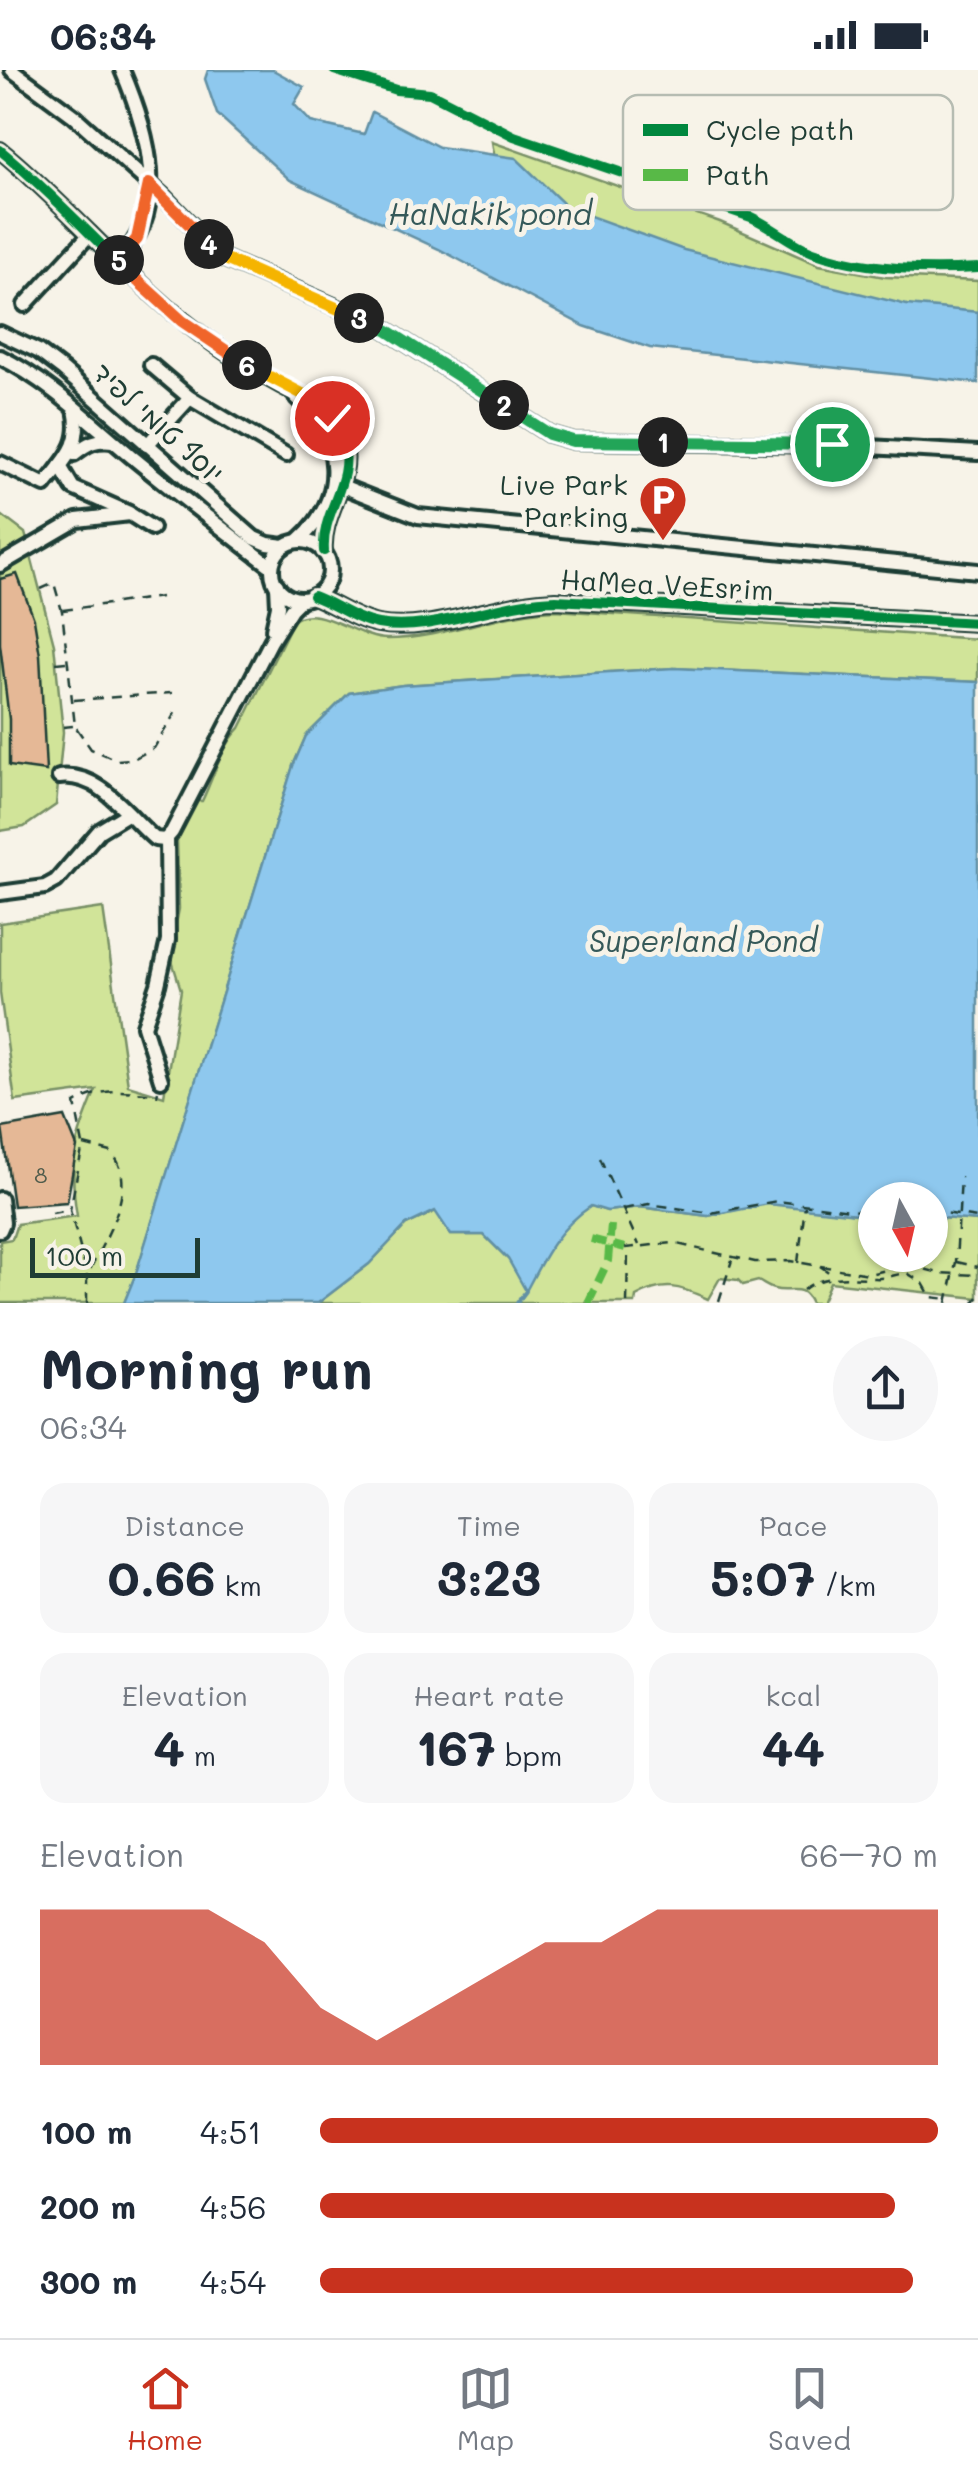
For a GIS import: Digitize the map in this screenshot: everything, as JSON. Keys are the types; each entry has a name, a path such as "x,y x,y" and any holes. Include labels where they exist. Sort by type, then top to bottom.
{"street":[{"path":"12,70 74,116 223,258 382,327 549,434 573,441 832,444 978,452"},
{"path":"117,262 137,239 152,162 142,121 122,70"},
{"path":"0,150 182,321 286,388 312,399 332,418 346,454 342,486 325,527 324,551 334,592 358,618"},
{"path":"25,304 90,234"},
{"name":"יוסף טומי לפיד","path":"0,333 38,350 254,538 268,544 291,543"},
{"name":"יוסף טומי לפיד","path":"0,357 24,368 183,499 272,566"},
{"path":"151,365 190,398 286,455"},
{"path":"270,641 278,606 272,566 276,555 320,515 334,471 324,427 286,388"},
{"path":"147,445 190,398"},
{"path":"0,463 45,485 79,432 75,409"},
{"path":"60,466 88,442 113,441"},
{"path":"60,466 73,488 152,528"},
{"path":"342,486 418,516 978,571"},
{"path":"0,565 77,520 130,514"},
{"path":"291,543 312,542 324,551"},
{"path":"161,1080 144,1026 168,940 168,838 270,641 290,609 329,578"},
{"path":"277,586 292,597 307,597"},
{"name":"HaMea VeEsrim","path":"307,597 385,626 414,624 511,603 556,600 978,623"},
{"path":"59,778 71,776 90,781 155,839 168,838"},
{"path":"0,893 45,887 56,881 99,832 127,814"},
{"path":"0,1199 0,1230"}],"path":[{"path":"41,590 54,583 62,611 75,726 91,750 116,760 133,760 154,748 175,713"},
{"path":"62,611 161,597"},
{"path":"56,663 68,662"},
{"path":"72,700 172,693"},
{"path":"63,726 75,726"},
{"path":"87,1303 88,1274 70,1210 83,1145 75,1103 93,1092 129,1090 157,1095 161,1080"},
{"path":"83,1145 111,1152 122,1168 120,1200 88,1274"},
{"path":"600,1158 640,1246"},
{"path":"803,1290 835,1277 880,1278 907,1273 924,1283 931,1297 947,1301 956,1262 962,1177"},
{"path":"623,1209 650,1204 704,1213 762,1201 858,1211"},
{"path":"798,1263 805,1205"},
{"path":"52,1213 70,1210"},
{"path":"948,1214 978,1218"},
{"path":"627,1303 627,1248 640,1246 673,1244 756,1262 817,1264 880,1278"},
{"path":"719,1301 732,1258"},
{"path":"956,1262 978,1267"},
{"path":"817,1264 835,1277"},
{"path":"869,1274 909,1265 978,1275"},
{"path":"974,1303 978,1297"}],"green space":[{"path":"492,142 623,188 623,210 686,210 819,265 885,277 978,281 978,323 749,279 499,182"},
{"path":"0,514 25,533 54,644 63,732 56,805 24,827 0,831"},
{"path":"556,610 978,639 978,682 674,668 403,685 349,693 306,736 293,766 124,1303 0,1303 0,1241 12,1239 17,1224 77,1216 75,1151 96,1090 15,1101 0,993 0,923 103,908 128,1085 164,1096 181,990 170,954 179,909 177,839 195,801 202,801 293,621 313,615 387,639 429,635 513,615"},
{"path":"768,1203 858,1214 858,1272 948,1272 948,1218 978,1221 978,1298 830,1282 821,1303 811,1303 800,1291 774,1289 758,1281 743,1285 738,1280 720,1278 708,1299 680,1288 663,1287 636,1297 635,1303 318,1303 369,1264 406,1225 436,1211 451,1235 484,1235 508,1259 551,1243 572,1219 591,1206 607,1211 639,1207 708,1216"}],"water":[{"name":"HaNakik pond","path":"208,70 273,70 304,87 294,104 311,122 364,134 372,112 439,147 516,158 568,208 684,250 907,305 978,312 978,383 650,348 584,326 439,249 290,180 217,114 205,79"},
{"name":"Superland Pond","path":"674,668 978,682 978,1221 948,1218 948,1182 858,1182 858,1214 768,1204 708,1216 640,1207 607,1211 591,1206 561,1234 526,1291 508,1259 484,1235 451,1235 435,1211 406,1225 369,1264 318,1303 124,1303 293,766 306,736 349,693 403,685"}],"building":[{"path":"17,574 34,619 40,655 46,771 9,766 9,719 0,644 0,579"},
{"path":"65,1117 77,1147 67,1202 13,1206 2,1128"}],"waterway":[{"path":"517,1303 526,1291"}],"marked path":[{"path":"588,1303 608,1261 611,1225"},
{"path":"591,1239 625,1248"}],"cycle path":[{"path":"334,70 396,90 430,93 514,136 623,173"},
{"path":"0,150 188,324 241,362 319,406 333,420 346,455 324,536 324,551"},
{"path":"731,210 751,217 805,249 853,263 895,268 978,268"},
{"path":"313,596 370,622 399,626 556,600 978,623"}],"place":[{"name":"Live Park Parking","path":"663,542"}],"route":[{"path":"332,418 312,399 256,371 182,321 117,262 137,239 149,184 223,258 382,327 549,434 573,441 832,444"}]}
